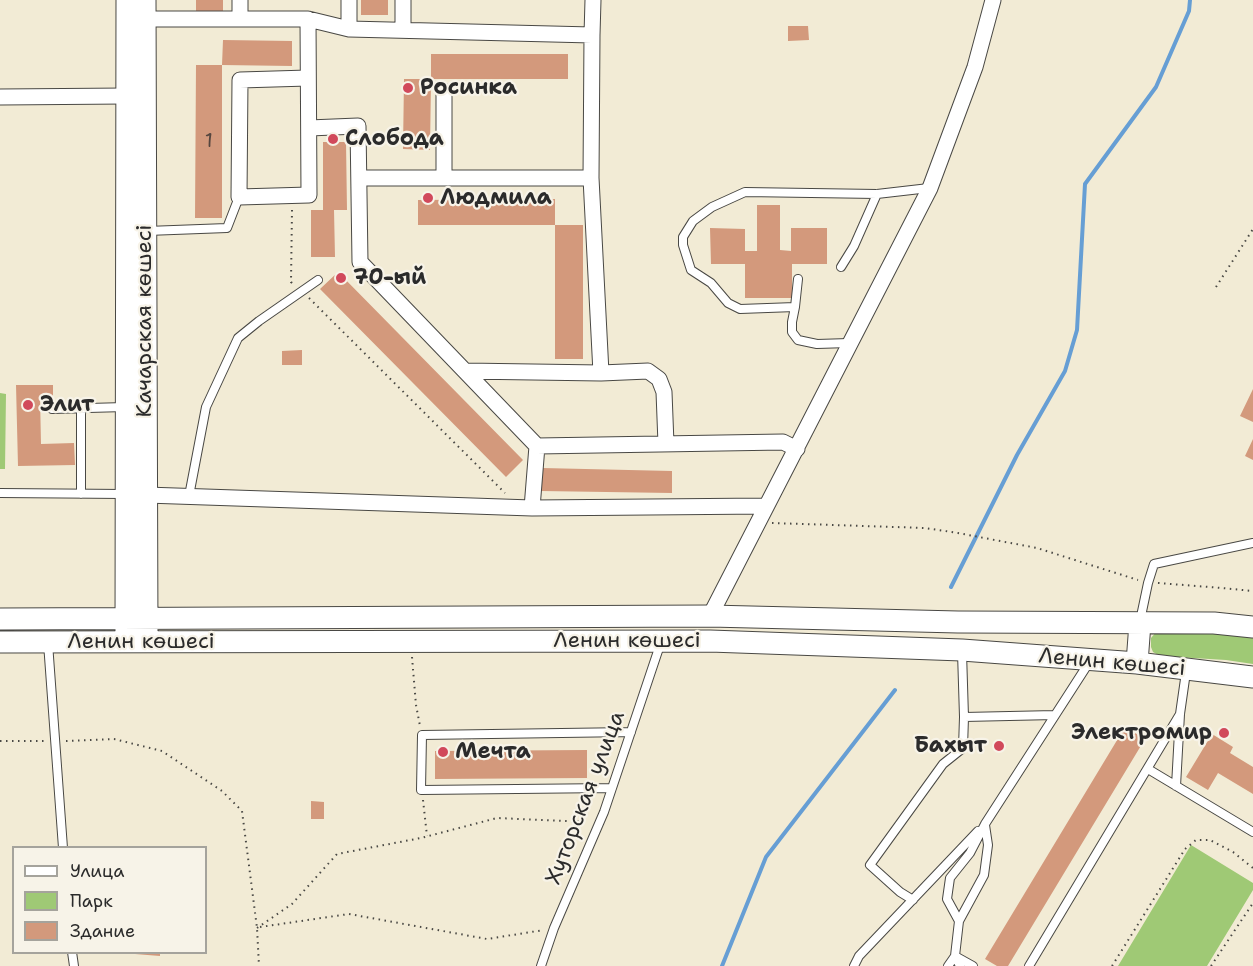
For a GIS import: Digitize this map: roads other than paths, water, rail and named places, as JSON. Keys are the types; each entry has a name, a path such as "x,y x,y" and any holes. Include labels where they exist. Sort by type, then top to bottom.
{"main road":[{"name":"Качарская көшесі","path":"127,0 126,407 136,494"},
{"name":"Качарская көшесі","path":"136,642 136,494 145,231 145,10"},
{"name":"Ленин көшесі","path":"0,619 710,616 958,622 1214,623 1253,627"},
{"path":"710,616 710,640"},
{"path":"1137,663 1140,622"},
{"name":"Ленин көшесі","path":"0,642 710,640 962,650 1137,663 1253,677"}],"street":[{"path":"240,0 240,19"},
{"path":"349,0 349,29"},
{"path":"403,0 403,30"},
{"path":"593,0 591,178 601,373"},
{"path":"710,616 930,188 975,67 993,0"},
{"path":"145,10 240,19 308,19 349,29 592,35"},
{"path":"308,19 309,195 239,197 240,80 308,78"},
{"path":"444,91 444,178"},
{"path":"0,97 126,96"},
{"path":"309,128 358,126 360,262 537,446 783,442 797,449"},
{"path":"359,178 591,178"},
{"path":"465,371 601,373 648,371 659,380 664,392 666,444"},
{"path":"526,508 537,446"},
{"path":"136,494 526,508 766,506"}],"lane":[{"path":"795,307 740,309 728,303 711,284 692,270 683,245 683,237 693,221 712,207 745,192 877,194 930,188"},
{"path":"841,267 854,246 877,194"},
{"path":"145,231 194,233 227,228 239,197"},
{"path":"798,279 792,332 798,340 817,344 849,343"},
{"path":"189,496 206,407 238,338 318,280"},
{"path":"52,409 126,407"},
{"path":"81,408 81,494"},
{"path":"0,493 136,494"},
{"path":"1140,622 1154,564 1253,543"},
{"name":"Хуторская улица","path":"541,966 554,928 599,823 662,641"},
{"path":"48,642 63,846"},
{"path":"912,900 870,865 943,764 963,748 962,650"},
{"path":"959,921 947,899 950,878 970,853 985,824 1091,660"},
{"path":"1176,786 1180,714 1186,670"},
{"path":"1029,966 1180,714"},
{"path":"964,717 1055,715"},
{"path":"612,788 422,790 422,735 631,732"},
{"path":"1148,769 1253,832"},
{"path":"854,966 859,956 985,824"},
{"path":"960,966 956,956 959,921 984,875 988,845 985,824"},
{"path":"948,966 956,956"},
{"path":"956,956 973,966"}],"waterway":[{"path":"951,587 1017,455 1065,371 1077,330 1085,184 1156,87 1189,11 1190,0"},
{"path":"722,966 766,857 895,690"}],"place":[{"name":"Росинка","path":"408,88"},
{"name":"Слобода","path":"333,139"},
{"name":"Людмила","path":"428,198"},
{"name":"70-ый","path":"341,278"},
{"name":"Элит","path":"28,405"},
{"name":"Электромир","path":"1224,733"},
{"name":"Бахыт","path":"999,746"},
{"name":"Мечта","path":"443,752"}]}
